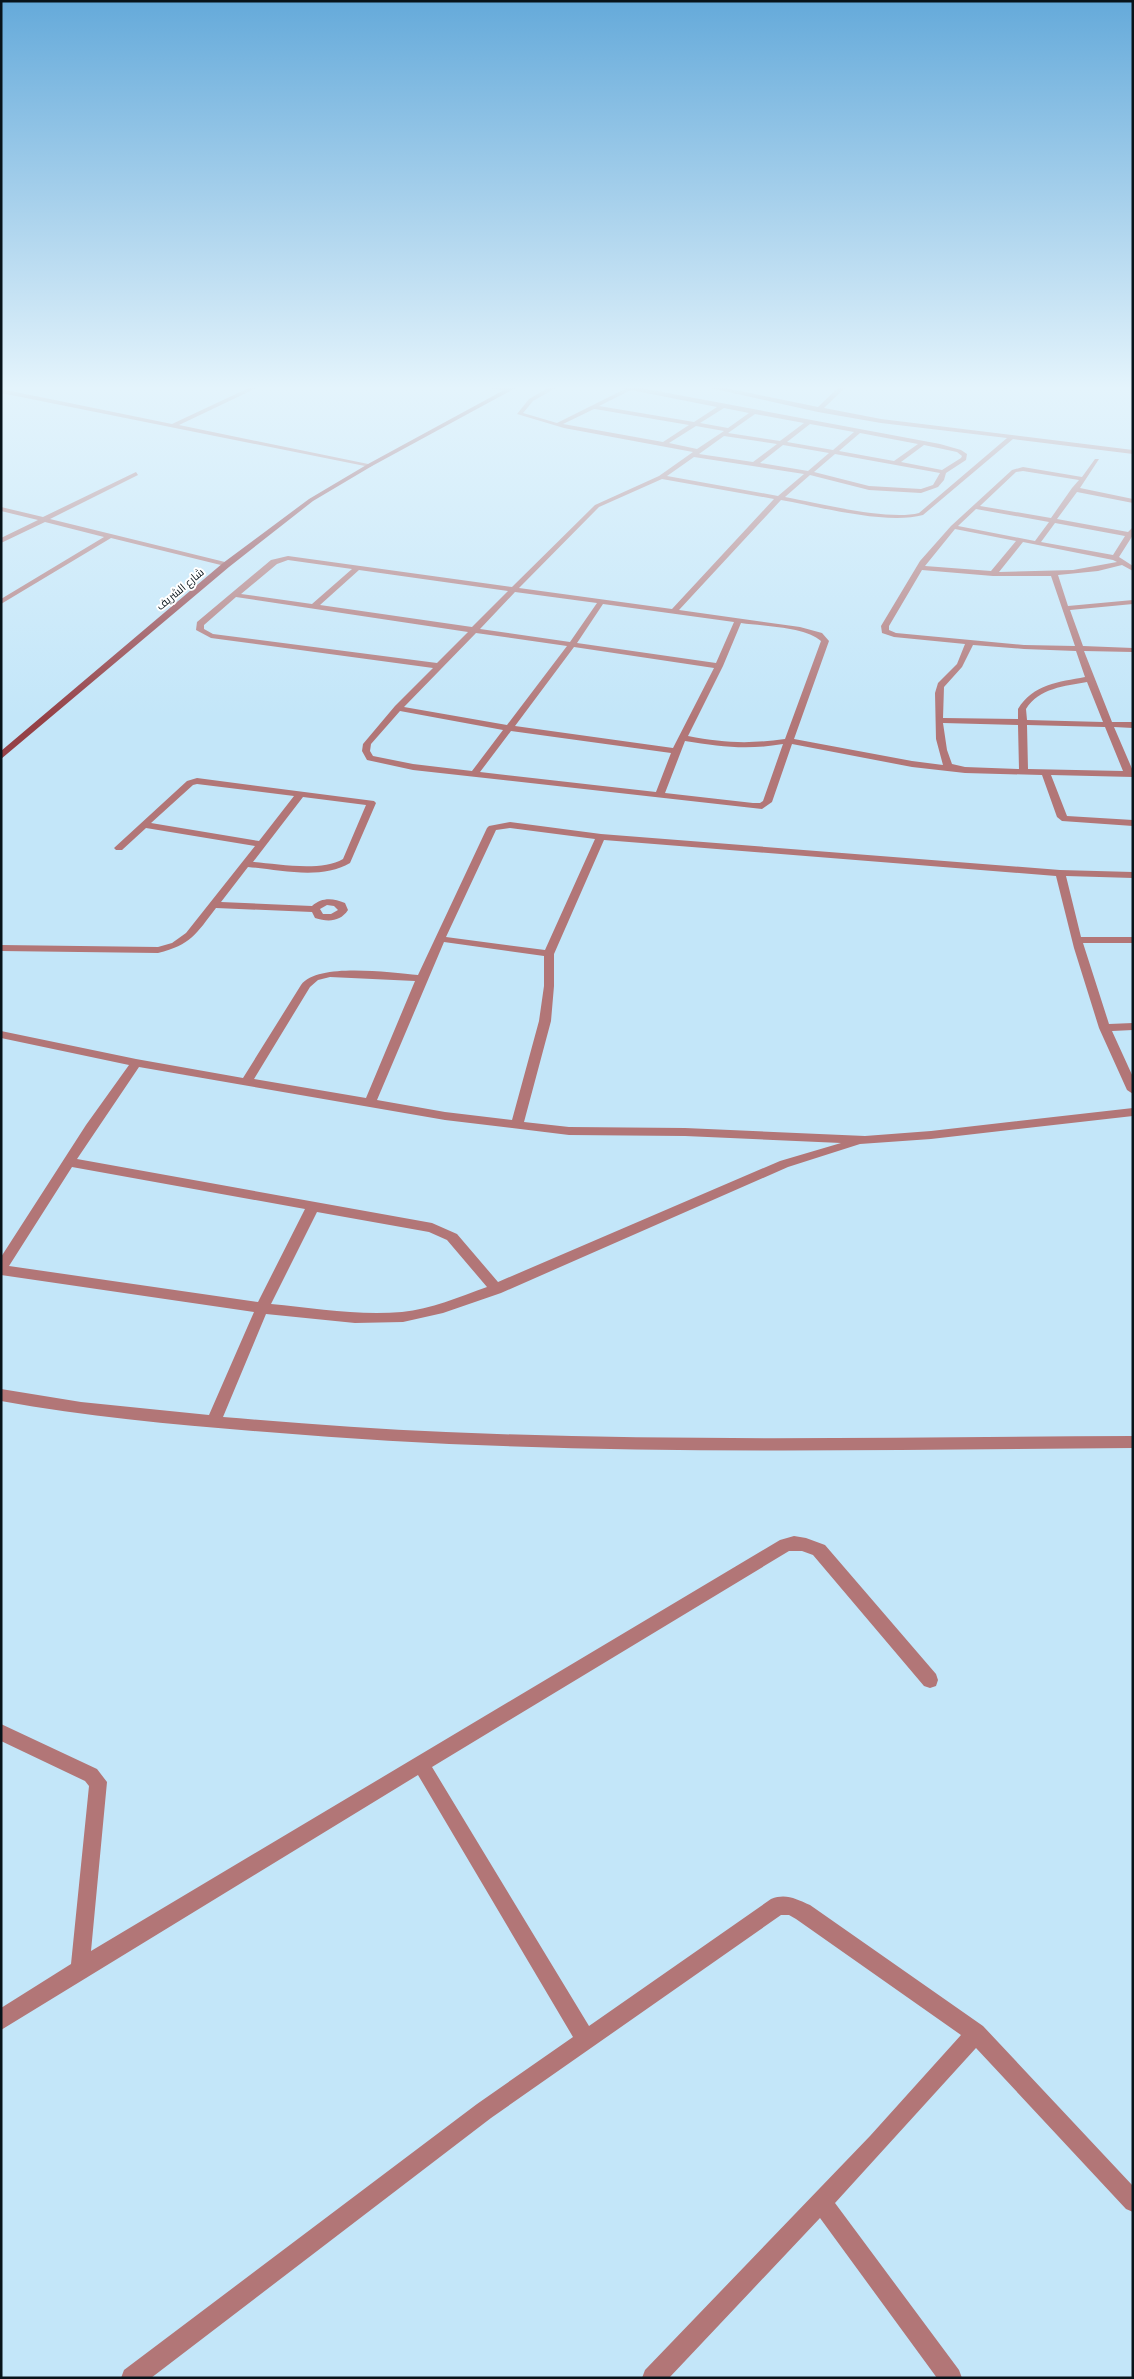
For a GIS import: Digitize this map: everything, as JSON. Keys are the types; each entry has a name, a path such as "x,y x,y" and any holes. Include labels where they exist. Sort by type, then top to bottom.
{"main road":[{"name":"شارع الشريف","path":"1,756 226,565 318,496"}],"street":[{"path":"1,541 91,496"},
{"path":"438,666 212,636 200,630 200,624 274,562 282,559 299,559 513,589 738,622 800,629 819,635 825,641 767,802 762,806 405,766 370,758 366,751 367,744 398,708 438,666 473,629 513,589 582,519 598,506 620,496"},
{"path":"767,496 883,516 910,517 921,514 942,496"},
{"path":"673,612 781,496"},
{"path":"988,496 953,527 920,568 885,626 885,631 894,634 970,642 1081,649 1133,650"},
{"path":"1036,544 1070,496"},
{"path":"1112,496 1133,500"},
{"path":"976,507 1053,522 1131,532 1114,558"},
{"path":"1,509 226,565"},
{"path":"953,527 1114,558 1133,569"},
{"path":"1,602 110,536"},
{"path":"993,574 1020,541"},
{"path":"920,568 993,574 1054,575 1092,570 1123,563"},
{"path":"313,606 358,567"},
{"path":"682,738 723,745 754,746 788,740 912,764 956,769 1131,774 1108,725 1090,679 1054,575"},
{"path":"235,595 719,666"},
{"path":"474,774 572,645 601,602"},
{"path":"1066,608 1133,602"},
{"path":"660,795 676,751 719,666 738,622"},
{"path":"956,769 947,764 943,754 939,720 941,685 958,669 970,642"},
{"path":"1024,772 1022,710 1025,702 1037,692 1090,679"},
{"path":"398,708 508,728 676,751"},
{"path":"939,720 1133,725"},
{"path":"1046,772 1062,817 1065,819 1133,823"},
{"path":"119,848 190,783 197,781 371,803 347,862 343,866 336,868 246,864"},
{"path":"1,948 158,950 176,945 190,936 300,795"},
{"path":"144,825 260,844"},
{"path":"370,1103 422,978 442,939 492,828 510,825 602,837 1060,873 1133,875"},
{"path":"517,1125 545,1021 549,986 549,954 602,837"},
{"path":"1060,873 1077,940 1105,1028 1133,1090"},
{"path":"214,906 315,909"},
{"path":"442,939 549,954"},
{"path":"1077,940 1133,940"},
{"path":"247,1081 306,986 314,978 330,974 422,978"},
{"path":"1105,1028 1133,1026"},
{"path":"1,1034 136,1063 370,1103 569,1131 685,1132 865,1140 931,1135 1133,1112"},
{"path":"136,1063 90,1128 1,1269 262,1308 355,1318 403,1317 443,1308 496,1289 784,1164 865,1140"},
{"path":"70,1162 432,1228 452,1237 496,1289"},
{"path":"213,1422 262,1308 314,1205"},
{"path":"1,1396 54,1405 320,1433 482,1441 764,1444 1133,1442"},
{"path":"1,2020 80,1969 784,1544 793,1542 806,1544 818,1550 930,1680"},
{"path":"1,1732 91,1775 98,1782 80,1969"},
{"path":"421,1764 586,2041"},
{"path":"132,2378 484,2111 778,1906 790,1906 803,1912 976,2033 1133,2202"},
{"path":"653,2378 821,2202 961,2052 976,2033"},
{"path":"821,2202 951,2378"}]}
